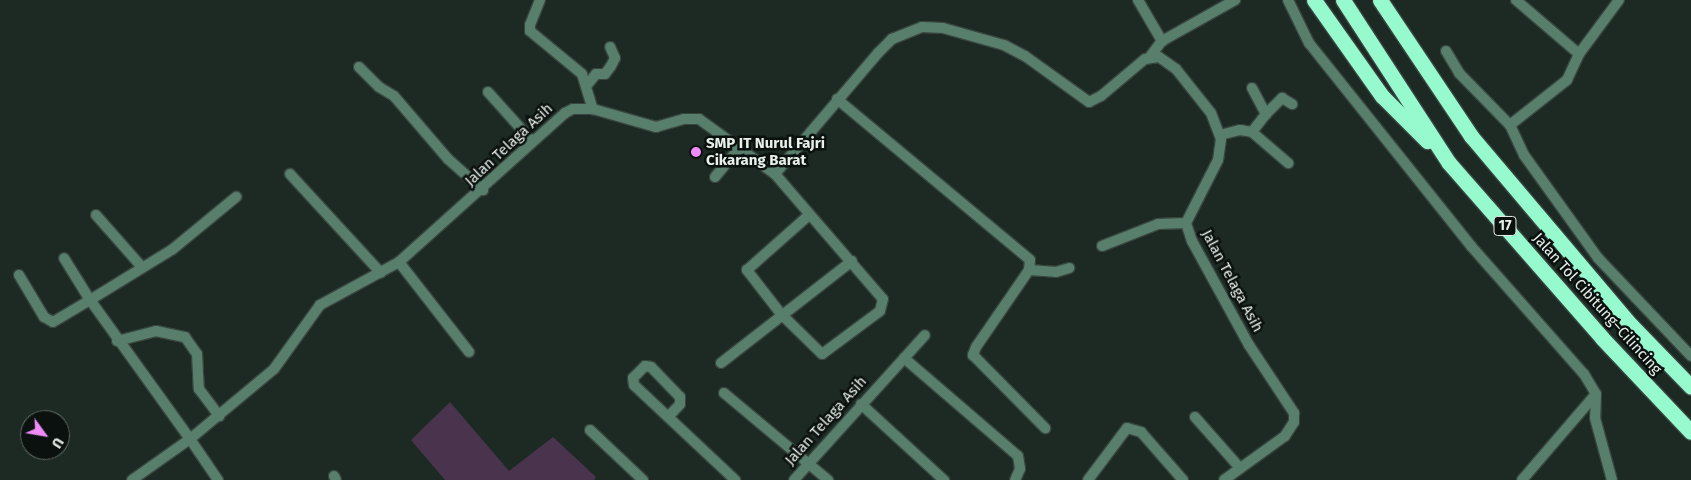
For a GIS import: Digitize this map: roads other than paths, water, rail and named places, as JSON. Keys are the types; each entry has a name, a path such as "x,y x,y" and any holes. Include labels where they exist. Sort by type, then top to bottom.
{"highway":[{"path":"1314,0 1382,96 1449,163"},
{"name":"Jalan Tol Cibitung–Cilincing","path":"1343,0 1449,163 1602,338 1691,432"},
{"name":"Jalan Tol Cibitung–Cilincing","path":"1380,0 1470,136 1631,325 1691,387"}],"street":[{"path":"540,0 530,24 530,32 574,66 588,85 593,109"},
{"path":"1138,0 1162,41"},
{"path":"775,174 837,99 892,39 922,27 943,28 1004,45 1025,56 1089,102 1101,96 1149,58 1162,41 1235,0"},
{"path":"1288,0 1310,43 1477,253 1584,374 1596,394 1595,418 1612,480"},
{"path":"1516,0 1578,54"},
{"path":"1510,125 1567,80 1578,54 1619,0"},
{"path":"588,85 596,74 604,74 611,66 615,58 610,47"},
{"path":"1446,51 1459,73 1510,125 1524,155 1598,258 1691,356"},
{"name":"Jalan Telaga Asih","path":"1149,58 1159,58 1176,69 1211,113 1220,135 1218,160 1186,223 1192,241 1249,345 1294,413 1294,422 1285,436 1224,480"},
{"path":"360,67 380,87 394,96 448,158 483,190"},
{"path":"1252,88 1266,114"},
{"path":"488,92 532,141"},
{"path":"1252,132 1282,98 1292,104"},
{"path":"837,99 1030,260 1029,270 976,347 973,355 1045,428"},
{"name":"Jalan Telaga Asih","path":"132,480 190,439 274,368 320,305 400,262 483,190 532,141 573,109 593,109 656,127 684,119 699,119 775,174 882,297 883,304 880,311 826,353 816,352 781,314"},
{"path":"1220,135 1240,130 1252,132 1288,163"},
{"path":"715,176 739,148"},
{"path":"290,174 381,273"},
{"path":"19,275 48,322 59,319 140,266 173,249 236,197"},
{"path":"781,314 748,273 748,268 810,215"},
{"path":"96,216 140,266"},
{"path":"1102,246 1158,224 1186,223"},
{"path":"64,258 117,341 218,480"},
{"path":"721,363 781,314 852,261"},
{"path":"400,262 469,352"},
{"path":"1029,270 1056,272 1069,268"},
{"path":"117,341 156,331 185,337 196,354 199,389 218,416"},
{"name":"Jalan Telaga Asih","path":"794,480 925,334"},
{"path":"904,358 1018,456 1020,469 1015,480"},
{"path":"669,416 680,404 680,396 651,367 645,366 632,381 735,480"},
{"path":"724,393 828,480"},
{"path":"1522,480 1596,394"},
{"path":"861,404 944,480"},
{"path":"1195,418 1240,468"},
{"path":"1088,480 1127,428 1141,432 1183,480"},
{"path":"590,430 643,480"}],"place":[{"name":"SMP IT Nurul Fajri Cikarang Barat","path":"696,152"}]}
